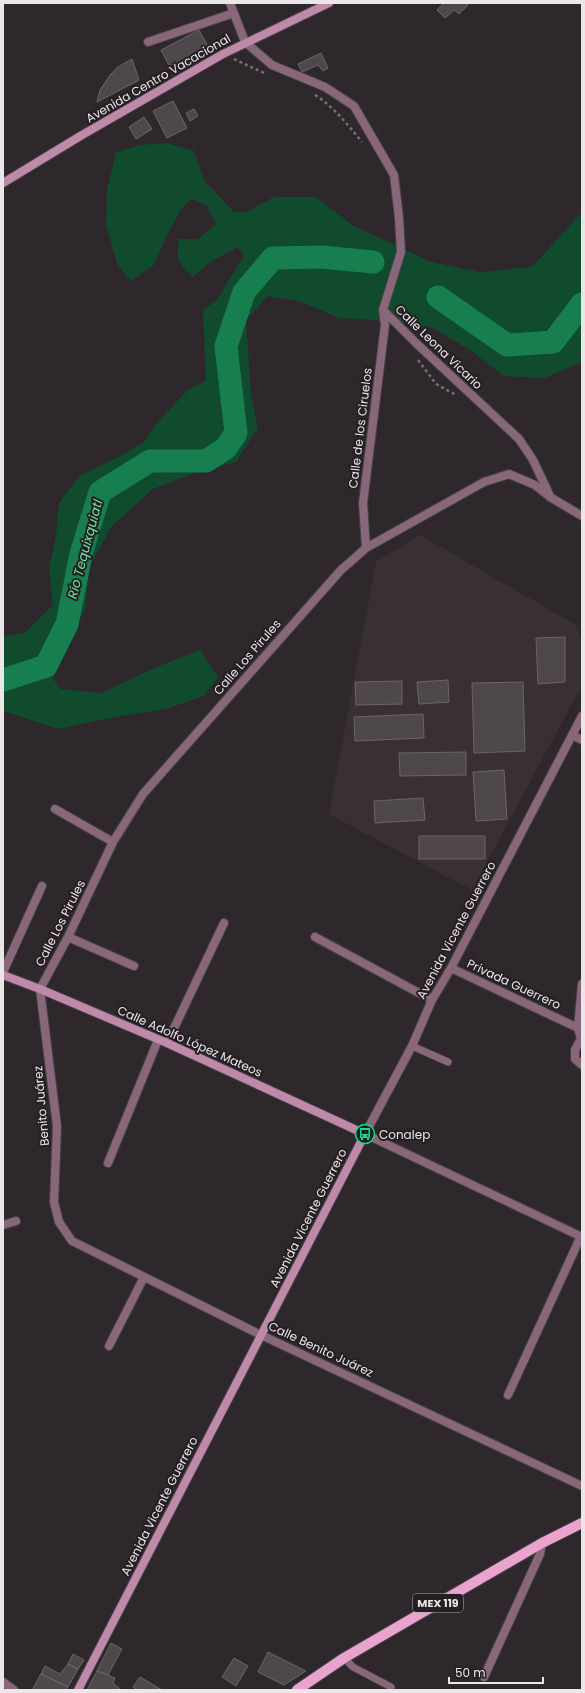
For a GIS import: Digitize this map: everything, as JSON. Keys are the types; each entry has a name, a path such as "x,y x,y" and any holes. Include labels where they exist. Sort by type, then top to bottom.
{"main road":[{"name":"Avenida Centro Vacacional","path":"3,183 82,135 246,42 329,3"},
{"name":"Calle Adolfo López Mateos","path":"3,974 40,988 163,1042 365,1134"},
{"name":"Avenida Vicente Guerrero","path":"78,1690 365,1134"},
{"name":"MEX 119","path":"297,1690 344,1658 542,1543 582,1523"}],"street":[{"name":"Calle Leona Vicario","path":"230,3 246,42 272,64 325,87 354,106 394,175 401,252 383,310 417,344 519,439 533,460 550,497"},
{"path":"148,42 234,13"},
{"name":"Calle de los Ciruelos","path":"366,548 363,503 385,325 383,310"},
{"name":"Calle Los Pirules","path":"40,988 68,937 113,842 143,794 340,570 366,548 484,482 509,474 535,485 550,497 582,516"},
{"name":"Avenida Vicente Guerrero","path":"365,1134 412,1046 432,1000 451,968 582,716"},
{"path":"572,735 582,740"},
{"path":"55,809 113,842"},
{"path":"3,974 42,886"},
{"path":"108,1163 163,1042 224,923"},
{"path":"68,937 134,966"},
{"path":"315,937 432,1000"},
{"name":"Privada Guerrero","path":"451,968 578,1028"},
{"path":"582,984 578,1028 581,1038 575,1050 575,1059 582,1065"},
{"name":"Benito Juárez","path":"40,988 57,1126 54,1202 59,1222"},
{"path":"365,1134 582,1237 508,1395"},
{"path":"3,1225 16,1221"},
{"name":"Calle Benito Juárez","path":"59,1222 72,1241 261,1335 582,1486"},
{"path":"109,1346 144,1276"},
{"path":"484,1677 540,1554 542,1543"},
{"path":"3,1682 14,1690"}],"lane":[{"path":"412,1046 448,1062"},
{"path":"344,1658 353,1667 391,1687"}],"shaded area":[{"path":"420,535 576,625 582,643 582,685 472,890 329,814 376,562"}],"green space":[{"path":"167,143 194,151 204,180 234,212 247,212 274,197 316,197 352,225 431,262 480,272 532,267 582,212 582,359 581,362 544,378 504,376 470,350 433,328 394,321 339,318 302,302 268,296 246,320 251,396 258,428 236,462 191,474 153,489 111,527 90,566 85,608 53,679 61,689 102,693 154,668 200,650 218,677 204,696 166,709 115,717 58,729 3,711 3,636 25,633 53,605 49,568 56,536 59,503 79,476 115,459 143,443 155,425 187,391 206,380 203,311 218,298 244,256 238,247 210,262 193,277 184,268 178,257 179,239 198,239 216,224 206,205 191,199 181,209 168,233 154,265 131,281 118,266 106,225 107,190 116,152 140,145"}],"building":[{"path":"444,3 466,3 468,5 459,14 454,10 445,18 437,10"},
{"path":"199,30 211,52 173,73 161,50"},
{"path":"321,53 328,68 323,71 318,65 302,72 298,64"},
{"path":"132,59 139,80 97,102 100,90 110,75 118,67"},
{"path":"173,101 187,128 167,138 153,111"},
{"path":"194,109 198,116 190,121 186,113"},
{"path":"144,117 152,129 136,139 129,127"},
{"path":"565,637 565,682 538,684 536,638"},
{"path":"448,680 449,702 419,704 417,682"},
{"path":"402,681 402,704 356,705 355,682"},
{"path":"523,682 525,751 474,753 472,683"},
{"path":"423,714 424,738 355,741 354,717"},
{"path":"466,752 466,775 400,776 399,753"},
{"path":"504,770 507,819 476,821 473,772"},
{"path":"423,798 425,820 375,823 374,801"},
{"path":"419,836 485,836 485,859 419,859"},
{"path":"111,1643 122,1649 108,1675 97,1671"},
{"path":"268,1652 306,1671 284,1685 258,1672"},
{"path":"73,1654 84,1660 78,1669 68,1664"},
{"path":"234,1658 248,1666 236,1686 222,1677"},
{"path":"68,1664 78,1669 68,1687 41,1674 45,1666 60,1674"},
{"path":"97,1671 115,1678 113,1683 121,1690 87,1690"},
{"path":"41,1674 68,1687 66,1690 32,1690"},
{"path":"140,1677 162,1690 138,1690 133,1687"}],"waterway":[{"name":"Río Tequixquiatl","path":"3,680 46,666 67,624 81,554 100,492 150,461 206,461 226,448 236,433 226,346 244,292 273,258 322,257 373,262"},
{"name":"Río Tequixquiatl","path":"438,297 507,345 553,342 582,304"}],"place":[{"name":"Conalep","path":"365,1134"}]}
